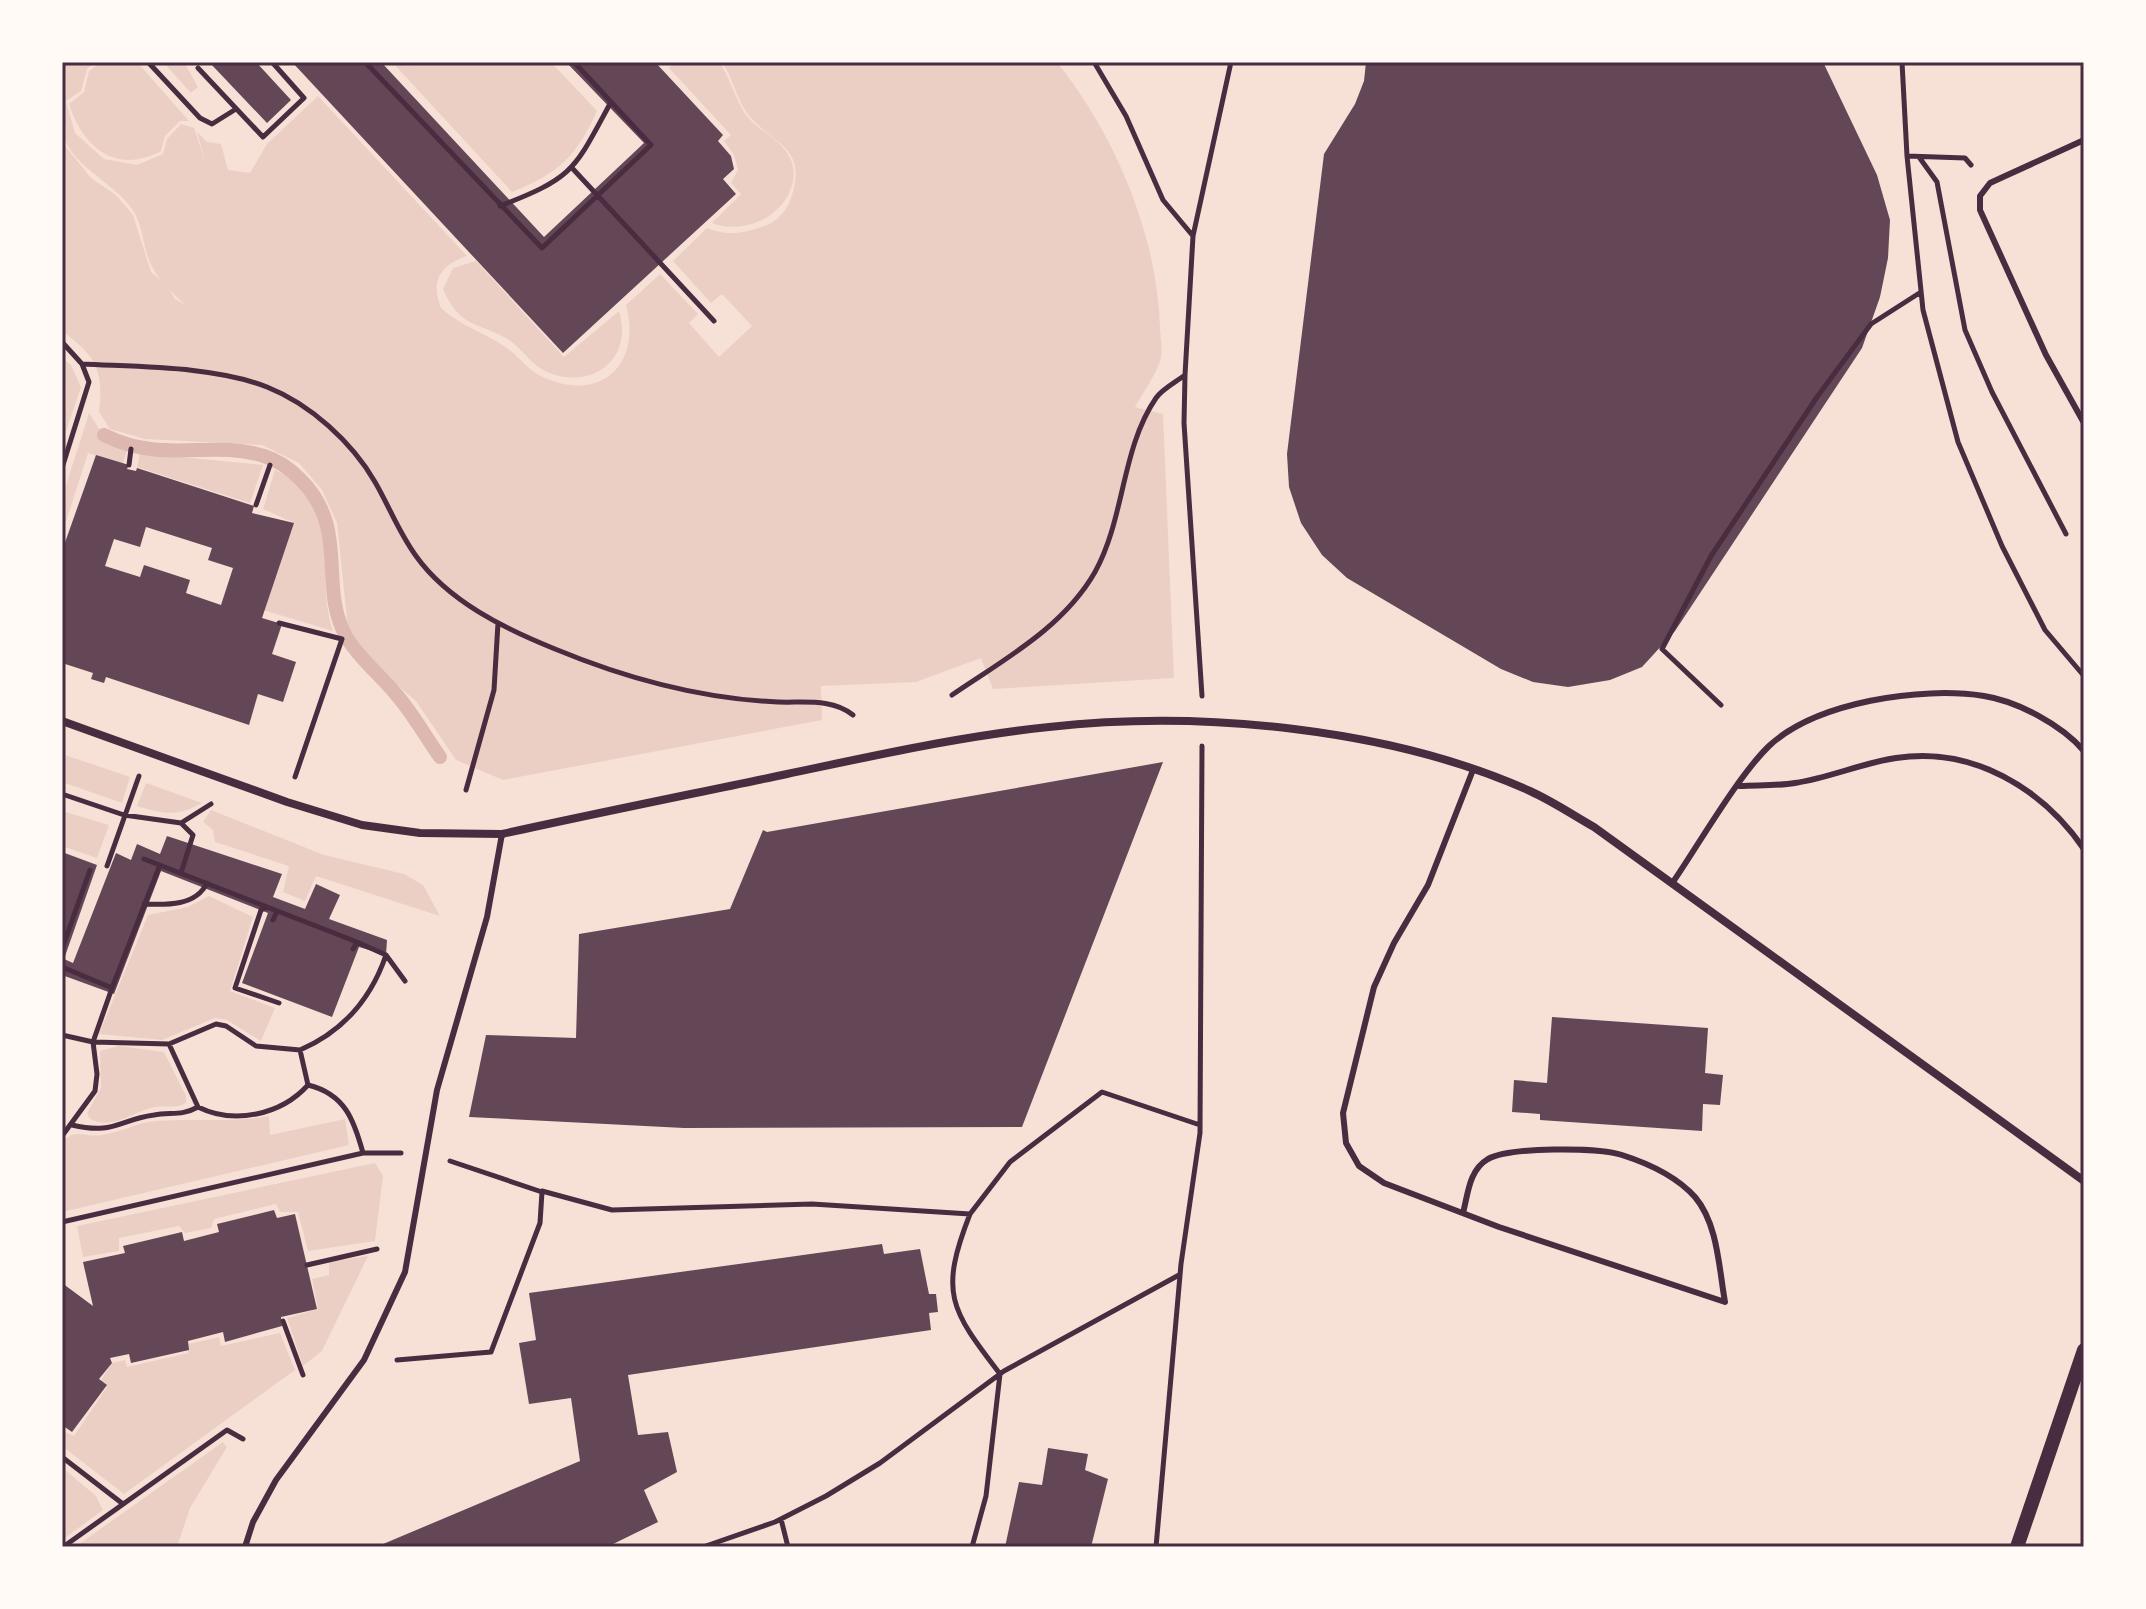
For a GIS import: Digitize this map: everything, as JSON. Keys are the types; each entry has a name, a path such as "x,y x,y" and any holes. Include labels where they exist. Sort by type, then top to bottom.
{"street":[{"path":"62,721 287,802 362,825 420,833 502,834 889,753 1046,727 1117,721 1202,721 1290,729 1384,746 1473,770 1531,792 1594,827 2084,1181"},
{"path":"2017,1547 2084,1350"}],"lane":[{"path":"2084,140 1990,183 1980,196 1980,210 2046,355 2084,423"},
{"path":"1673,882 1768,747 1803,721 1849,705 1911,695 1984,696 2027,710 2084,751"},
{"path":"1739,786 1795,783 1898,757 1940,756 1988,768 2012,781 2047,806 2084,849"},
{"path":"1463,1213 1472,1175 1487,1160 1520,1149 1619,1153 1678,1180 1697,1199 1710,1221 1725,1302 1499,1227 1384,1183 1359,1166 1346,1143 1343,1113 1374,987 1394,943 1428,885 1473,770"},
{"path":"245,1547 253,1522 276,1480 364,1360 405,1272 437,1090 487,917 502,834"}],"path":[{"path":"148,62 200,118 212,124 236,109"},
{"path":"198,68 263,137 304,98 272,62"},
{"path":"365,62 542,248 651,145 574,62"},
{"path":"1094,62 1126,116 1163,200 1193,236"},
{"path":"1156,1547 1180,1274 1200,1125 1202,721 1184,423 1185,375 1193,236 1231,62"},
{"path":"1902,62 1907,156 1921,292 1958,442 2002,546 2045,630 2084,676"},
{"path":"500,206 546,188 573,169 593,140 611,102"},
{"path":"1907,156 1965,158 1990,183"},
{"path":"1919,157 1937,182 1965,330 1992,392 2066,534"},
{"path":"573,169 714,321"},
{"path":"1721,705 1662,649 1711,556 1817,397 1871,324 1921,292"},
{"path":"62,342 82,364 89,382 62,468"},
{"path":"82,364 228,377 267,387 306,407 351,449 375,481 417,558 444,584 498,623 556,650 636,678 740,700 840,704 853,715"},
{"path":"952,695 1027,646 1063,612 1095,572 1117,518 1143,422 1158,395 1185,375"},
{"path":"129,465 131,449"},
{"path":"256,505 270,465"},
{"path":"279,623 342,639 287,802"},
{"path":"466,790 494,690 498,623"},
{"path":"107,866 139,775"},
{"path":"62,794 124,815 181,823 193,835 181,873"},
{"path":"181,823 215,801"},
{"path":"144,859 386,955 405,981"},
{"path":"62,1136 95,1091 97,1074 93,1042 160,865"},
{"path":"62,949 90,870"},
{"path":"144,904 167,905 195,898 207,883"},
{"path":"267,906 261,910 235,988 279,1003"},
{"path":"273,920 277,911"},
{"path":"312,933 315,926"},
{"path":"353,949 357,942"},
{"path":"62,1035 93,1042 169,1044 216,1024 226,1026 256,1046 300,1050 361,1006 372,992 386,955"},
{"path":"62,967 112,988"},
{"path":"169,1044 198,1107"},
{"path":"300,1050 308,1085"},
{"path":"308,1085 338,1099 353,1116 363,1153"},
{"path":"72,1125 95,1131 115,1128 153,1115 184,1115 198,1107 228,1116 268,1112 297,1098 308,1085"},
{"path":"972,1547 986,1496 1000,1374 967,1331 954,1301 953,1259 970,1214 1010,1162 1102,1092 1200,1125"},
{"path":"62,1222 363,1153 394,1151 460,1163 541,1191 612,1210 812,1204 970,1214"},
{"path":"397,1360 491,1352 540,1223 541,1191"},
{"path":"307,1265 377,1249"},
{"path":"703,1547 781,1519 880,1463 1000,1374 1180,1274"},
{"path":"283,1321 303,1375"},
{"path":"63,1547 227,1430 243,1439"},
{"path":"62,1457 123,1504"},
{"path":"781,1519 788,1547"}],"shaded area":[{"path":"62,62 96,62 87,69 81,91 66,101 75,133 104,159 137,165 163,154 167,139 181,124 194,128 205,161 197,132 207,142 221,144 228,170 250,173 267,144 318,96 467,256 450,264 440,275 437,289 441,308 456,320 504,346 537,374 564,384 583,385 599,382 622,361 628,345 626,305 660,274 698,314 689,323 719,357 752,326 722,294 711,303 673,261 707,228 737,233 767,225 782,214 791,198 795,167 791,156 747,113 722,62 1057,62 1097,121 1114,153 1129,187 1151,257 1162,354 1135,407 1163,414 1174,678 993,689 981,658 916,682 821,686 822,720 503,780 456,760 416,701 379,670 348,628 337,523 322,490 299,463 262,445 145,439 110,429 99,412 100,385 95,365 83,348 62,331 62,142 91,178 116,195 133,215 151,272 161,280 150,263 134,212 77,158 63,136 60,110"},
{"path":"101,62 137,62 189,121 180,121 165,136 161,151 145,158 116,158 92,145 83,133 69,104 84,92 89,71"},
{"path":"163,62 184,62 198,87 191,93"},
{"path":"392,62 411,62 415,66 420,62 551,62 597,111 564,162 542,178 512,192"},
{"path":"675,62 719,62 744,112 791,159 791,188 781,205 766,218 739,226 712,223 741,194 731,183 738,170 734,155 724,141 731,135 669,68"},
{"path":"476,261 564,357 619,311 622,328 615,356 606,367 594,374 564,377 541,369 510,341 468,321 455,310 443,289 453,268"},
{"path":"62,358 71,365 81,387 62,443"},
{"path":"89,413 101,432 100,437 127,450 123,464 88,453 62,534 62,498"},
{"path":"140,453 263,465 250,503 137,467"},
{"path":"275,470 298,484 312,501 320,520 328,609 333,631 263,610 292,522 263,509"},
{"path":"62,754 130,777 122,803 62,782"},
{"path":"146,783 202,803 170,813 137,806"},
{"path":"211,810 324,855 404,874 423,885 440,916 316,876 305,901 283,892 289,866 215,842 213,830 203,822"},
{"path":"62,811 109,825 97,858 62,846"},
{"path":"209,896 253,917 230,991 275,1008 261,1041 227,1020 215,1018 162,1040 99,1034 148,915 188,907"},
{"path":"119,1046 164,1052 186,1096 186,1103 147,1109 114,1122 97,1122 89,1118 87,1113 101,1088 100,1051"},
{"path":"269,1116 270,1135 345,1119 349,1145 62,1212 62,1142 72,1135 108,1134 156,1121"},
{"path":"375,1163 383,1176 375,1241 308,1251 298,1212 280,1212 276,1204 214,1219 211,1228 185,1233 179,1226 119,1238 119,1251 83,1257 77,1226"},
{"path":"368,1256 322,1351 303,1366 287,1318 318,1309 312,1279 329,1275 329,1262"},
{"path":"280,1333 295,1370 124,1494 62,1446 65,1432 74,1436 107,1387 100,1382 112,1363 125,1360 127,1367 188,1353 188,1344 219,1337 221,1346"},
{"path":"223,1442 227,1447 190,1508 177,1547 75,1547"},
{"path":"64,1469 96,1496 103,1510 62,1540"}],"building":[{"path":"209,62 256,62 291,100 267,123"},
{"path":"292,62 381,62 544,237 644,143 566,62 655,62 723,135 718,141 731,156 734,169 723,179 736,194 563,353"},
{"path":"1366,62 1823,62 1877,175 1890,220 1888,258 1880,297 1862,348 1675,631 1642,667 1610,680 1568,687 1533,682 1501,669 1347,578 1322,555 1301,523 1289,487 1287,454 1324,154 1355,104 1364,81"},
{"path":"96,455 129,465 127,469 136,471 137,468 254,506 252,513 294,523 262,618 282,624 272,654 296,662 283,702 258,694 249,725 106,677 104,683 91,679 93,673 62,663 62,551","holes":["146,527 212,548 208,560 233,568 221,605 186,593 190,580 144,565 140,577 105,566 114,539 140,547"]},
{"path":"1163,762 1022,1127 684,1128 469,1117 486,1035 576,1038 579,934 730,909 763,830 767,832"},
{"path":"167,836 282,874 273,897 305,909 316,884 340,895 329,919 387,940 386,955 359,947 332,1017 242,983 268,913 161,871 114,994 62,975 62,852 97,865 64,959 73,963 116,853 131,860 137,844 160,854"},
{"path":"1552,1017 1708,1028 1705,1073 1723,1075 1720,1105 1703,1104 1702,1131 1540,1120 1540,1114 1512,1112 1514,1080 1547,1083"},
{"path":"274,1210 277,1218 295,1214 317,1309 281,1317 282,1326 225,1342 223,1332 188,1341 189,1350 131,1363 129,1354 110,1358 112,1363 99,1379 107,1385 72,1432 62,1425 62,1283 93,1306 83,1262 125,1253 123,1246 182,1232 184,1241 219,1232 217,1224"},
{"path":"882,1244 884,1254 920,1249 929,1294 936,1294 938,1312 929,1313 931,1330 628,1375 638,1435 668,1432 677,1472 644,1490 658,1522 607,1547 376,1547 580,1461 571,1398 529,1404 519,1343 536,1340 529,1293"},
{"path":"1048,1448 1088,1454 1085,1470 1108,1479 1091,1547 1005,1547 1019,1482 1042,1485"}],"waterway":[{"path":"104,435 147,449 244,451 274,460 300,479 325,518 334,599 338,619 347,638 401,700 440,757"}]}
